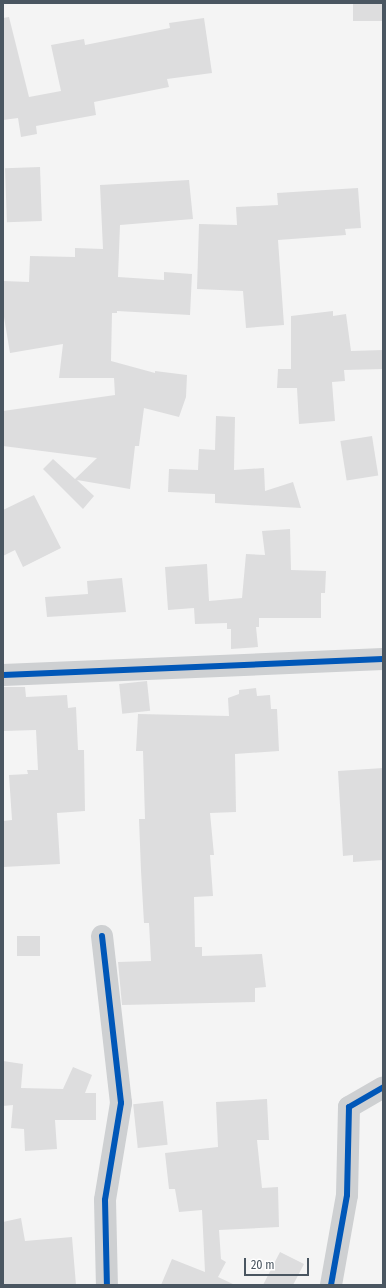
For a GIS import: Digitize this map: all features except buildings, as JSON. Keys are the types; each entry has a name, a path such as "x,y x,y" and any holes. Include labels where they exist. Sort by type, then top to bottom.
{"street":[{"path":"3,676 383,659"},
{"path":"102,936 121,1103 105,1200 107,1285"},
{"path":"331,1285 347,1195 349,1107 383,1088"}],"cycle path":[{"path":"3,675 383,659"},
{"path":"102,936 121,1103 105,1200 107,1285"},
{"path":"331,1285 347,1195 349,1107 383,1087"}]}
